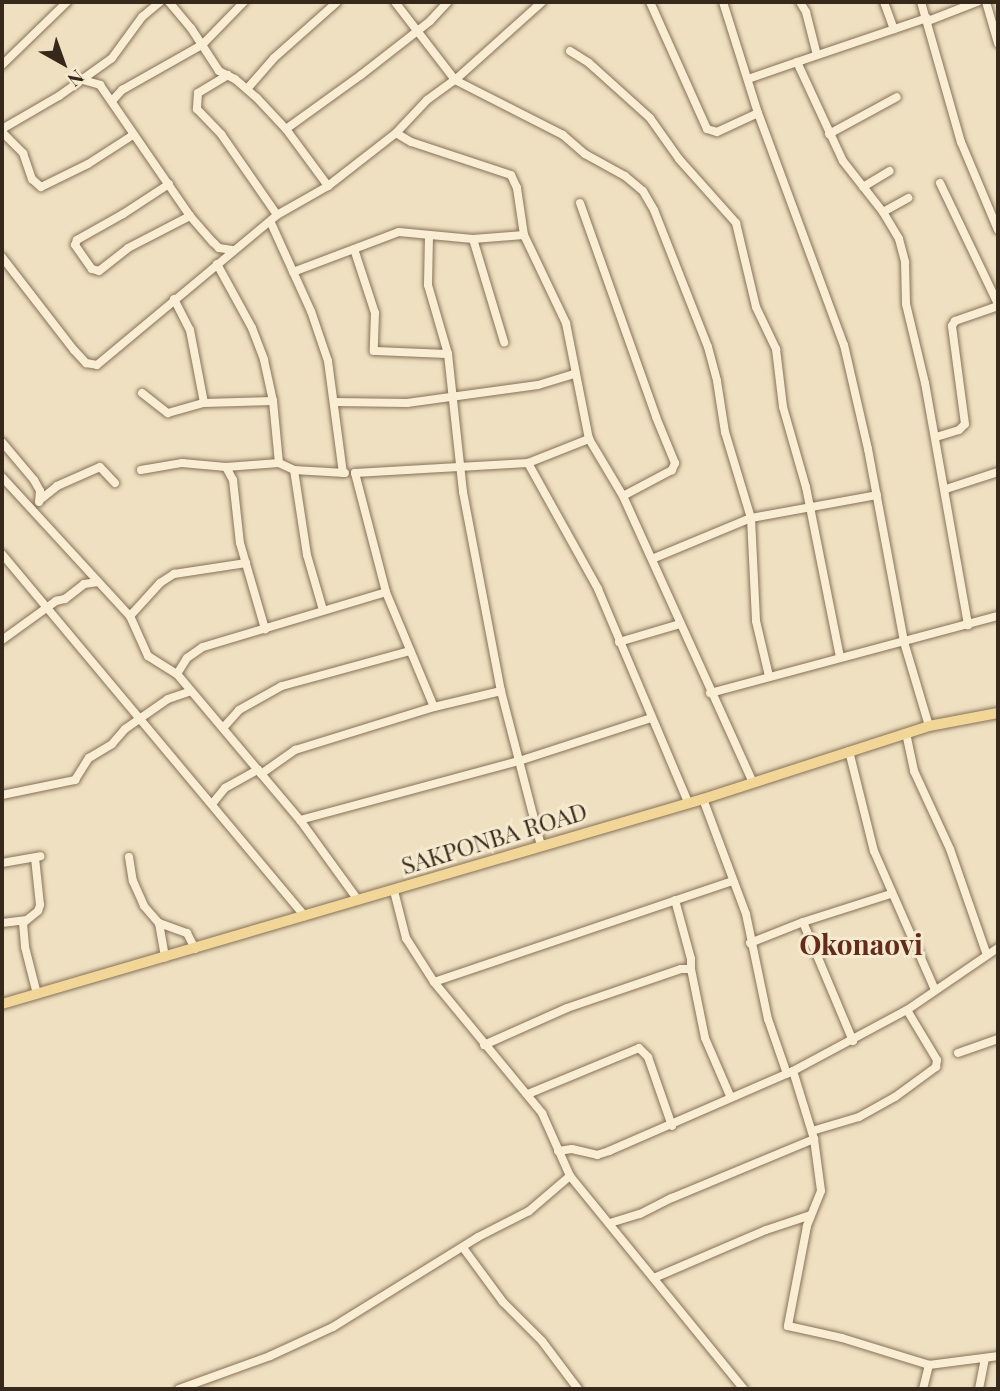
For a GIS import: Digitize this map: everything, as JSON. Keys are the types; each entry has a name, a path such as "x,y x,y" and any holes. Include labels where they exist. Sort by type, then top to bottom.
{"main road":[{"name":"SAKPONBA ROAD","path":"2,1004 703,799 929,726 998,713"}],"street":[{"path":"2,65 67,2"},
{"path":"133,135 88,164 41,187 32,178 23,153 2,130 83,80 112,58 142,18 160,2"},
{"path":"169,2 219,71 247,89 286,129 328,186"},
{"path":"112,101 122,90 202,45 244,2"},
{"path":"247,89 274,58 337,2"},
{"path":"395,2 455,80 563,135 585,154 625,176 643,191 654,210 708,347 718,381 726,432 751,518 756,621 769,676"},
{"path":"286,129 417,30 449,2"},
{"path":"2,257 48,320 91,366 102,362 174,299 271,223 277,215 328,186 396,133 426,100 455,80 542,2"},
{"path":"650,2 707,129 717,132 758,113"},
{"path":"723,2 758,113 844,345 877,495 904,642 929,726"},
{"path":"800,2 806,12 817,55"},
{"path":"884,2 894,29"},
{"path":"921,2 961,142 998,230"},
{"path":"748,79 977,2"},
{"path":"986,2 998,43"},
{"path":"570,51 590,63 650,118 679,159 736,223 756,307 776,349 783,407 810,509 840,657"},
{"path":"797,62 843,161 883,212 899,239 905,262 906,304 936,437 968,625"},
{"path":"228,75 198,93 197,109 221,134 277,215"},
{"path":"83,80 95,82 112,101 190,216 219,248 234,250"},
{"path":"829,134 897,97"},
{"path":"396,133 411,142 511,175 517,188 524,235 566,323 589,439 623,496 752,781"},
{"path":"863,187 890,171"},
{"path":"936,437 959,430 965,424 952,326 955,321 998,305 940,183"},
{"path":"169,184 124,214 77,240 75,246 92,269 99,271 128,248 190,216"},
{"path":"883,212 908,198"},
{"path":"580,203 675,463 673,470 623,496"},
{"path":"271,223 328,362 343,473"},
{"path":"260,232 276,237"},
{"path":"293,272 399,232 473,239 524,235"},
{"path":"429,236 428,285 448,354 460,465 501,691 541,846"},
{"path":"473,239 504,342"},
{"path":"354,249 375,313 374,351 448,354"},
{"path":"217,264 252,328 264,360 273,401 279,463"},
{"path":"174,299 190,330 204,403"},
{"path":"335,402 407,403 538,385 575,374"},
{"path":"142,393 168,413 204,403 273,401"},
{"path":"141,470 183,463 226,467 279,463 294,470 355,473 528,463 589,439"},
{"path":"2,442 40,491 38,515"},
{"path":"528,463 598,589 688,802"},
{"path":"40,499 67,481 100,467 115,483"},
{"path":"226,467 237,498 240,543 265,629"},
{"path":"294,470 307,555 323,610"},
{"path":"946,489 998,472"},
{"path":"355,473 386,592 434,707"},
{"path":"2,477 130,616 148,656 177,674 300,820 358,901"},
{"path":"652,559 751,518 877,495"},
{"path":"2,554 305,916"},
{"path":"130,616 160,583 174,574 246,563"},
{"path":"2,640 84,583 98,582"},
{"path":"177,674 187,658 203,647 386,592"},
{"path":"710,693 998,616"},
{"path":"619,642 680,624"},
{"path":"223,728 239,710 282,687 410,651"},
{"path":"2,795 75,780 89,758 112,744 139,719 168,699 191,691"},
{"path":"212,804 225,788 295,751 434,707 501,691"},
{"path":"300,820 519,761 651,718"},
{"path":"906,733 914,771 950,849 987,955"},
{"path":"849,751 874,851 935,989"},
{"path":"703,799 746,914 768,1019 813,1135 821,1191 811,1215 788,1326 842,1338 929,1365 998,1356"},
{"path":"2,863 37,857 40,905 38,911 25,920 2,923"},
{"path":"129,857 133,881 141,900 159,923 165,957"},
{"path":"434,982 733,881"},
{"path":"394,891 406,938 434,982 542,1113 570,1176 744,1389"},
{"path":"750,943 803,922 891,894"},
{"path":"675,900 691,959 705,1038 730,1098"},
{"path":"25,920 25,947 37,994"},
{"path":"803,922 853,1041"},
{"path":"159,923 187,933 195,949"},
{"path":"558,1151 572,1149 597,1155 671,1126 790,1073 906,1010 998,948"},
{"path":"484,1045 567,1008 691,969"},
{"path":"610,1223 640,1214 813,1135 859,1117 895,1097 936,1067 937,1060 906,1010"},
{"path":"958,1053 998,1039"},
{"path":"528,1094 639,1048 648,1057 671,1126"},
{"path":"179,1389 270,1356 333,1327 478,1237 528,1211 570,1176"},
{"path":"654,1278 766,1230 811,1215"},
{"path":"464,1248 503,1302 542,1341 578,1389"},
{"path":"979,1389 985,1359"},
{"path":"923,1389 929,1365"}],"district":[{"name":"Okonaovi","path":"861,944"}]}
